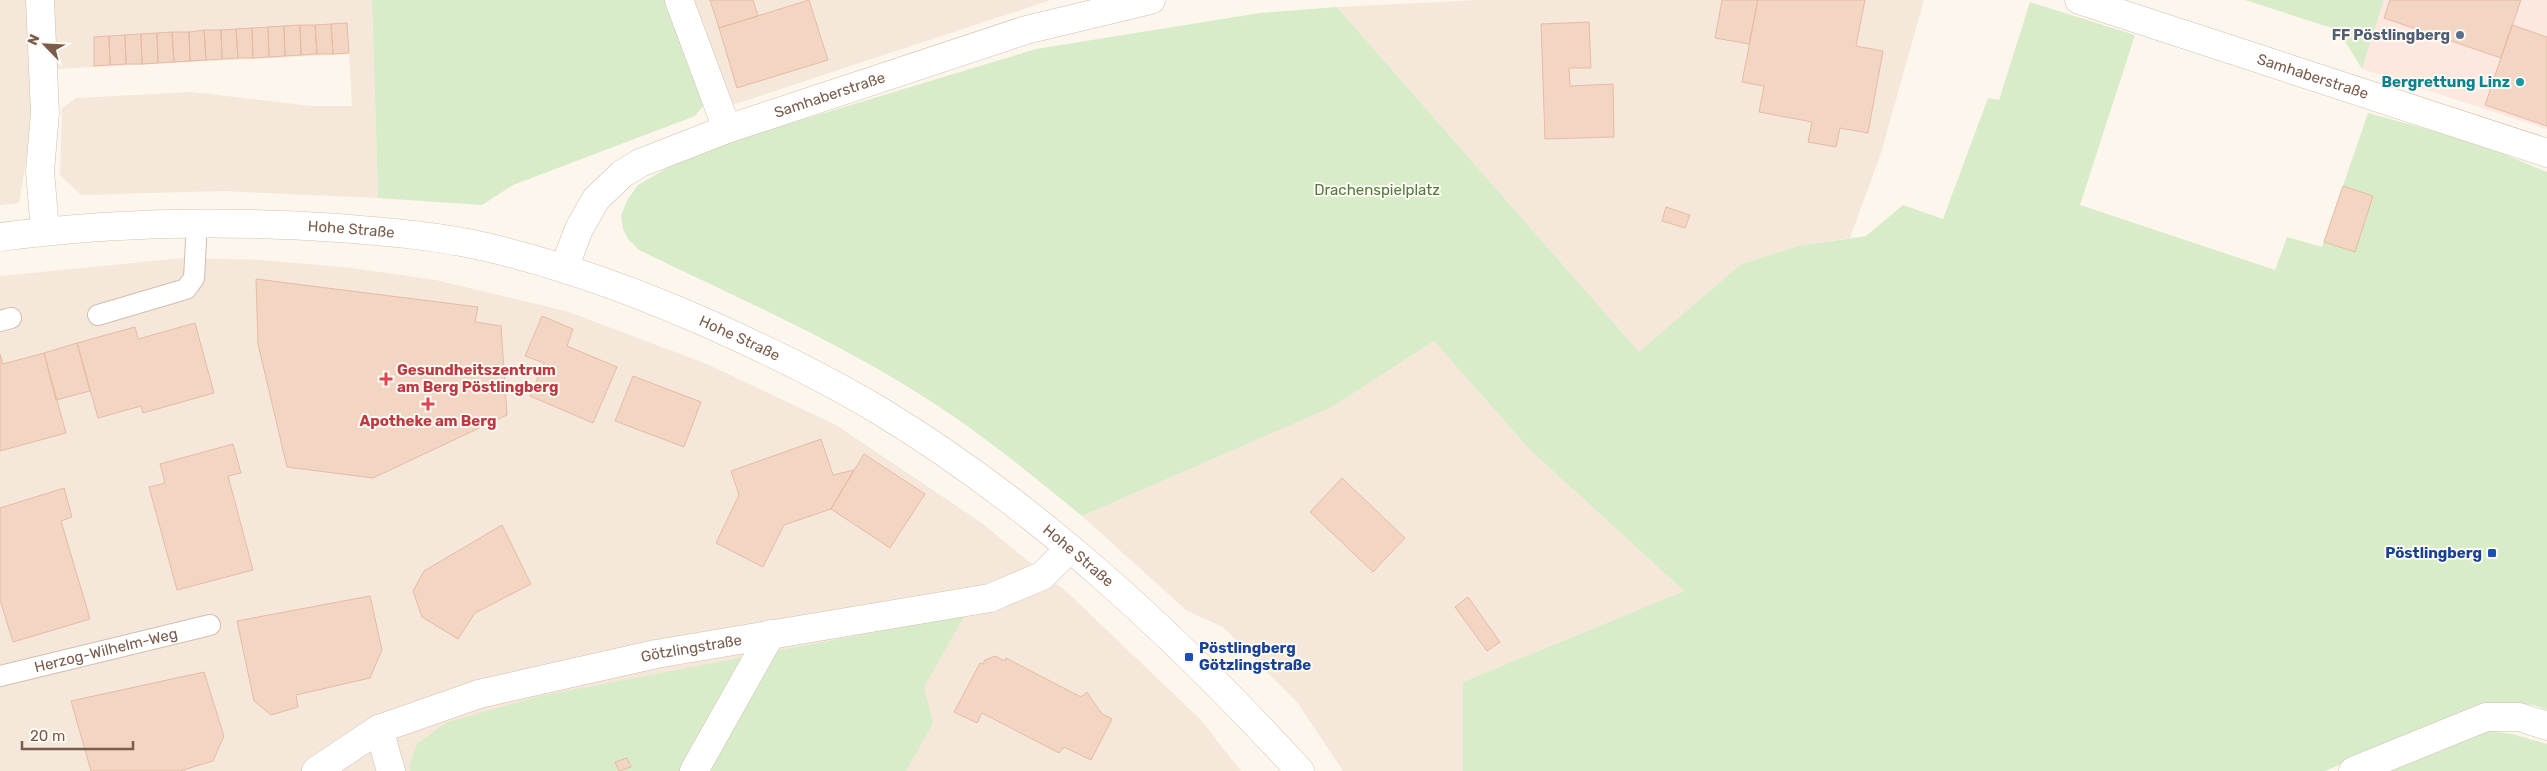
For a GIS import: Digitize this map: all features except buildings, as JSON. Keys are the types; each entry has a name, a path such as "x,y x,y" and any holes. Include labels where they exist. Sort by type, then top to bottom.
{"street":[{"path":"40,0 46,113 40,171 45,231"},
{"path":"679,0 727,129"},
{"name":"Samhaberstraße","path":"564,268 587,213 607,186 640,163 727,129 1026,30 1151,0"},
{"name":"Samhaberstraße","path":"2079,0 2547,153"},
{"name":"Hohe Straße","path":"0,237 104,225 197,223 302,226 402,234 482,246 564,268 642,296 778,356 842,390 956,460 1012,501 1069,548 1196,663 1300,771"},
{"name":"Götzlingstraße","path":"316,771 379,730 480,694 656,654 990,598 1042,576 1069,548"},
{"path":"694,771 771,634"},
{"path":"2353,771 2486,717 2519,717 2547,726"},
{"path":"379,730 391,771"}],"lane":[{"path":"98,315 186,289 194,278 197,223"},
{"name":"Herzog-Wilhelm-Weg","path":"0,676 210,625"}],"shaded area":[{"path":"0,0 29,0 34,115 19,203 0,205"},
{"path":"53,0 372,0 378,198 222,191 81,195 60,175 62,108 76,98 192,92 312,106 352,106 349,54 57,69"},
{"path":"687,0 1051,0 726,107"},
{"path":"1478,0 1924,0 1881,153 1850,238 1798,246 1741,264 1639,353 1337,7"},
{"name":"FF Pöstlingberg","path":"2384,0 2547,0 2547,129 2362,69"},
{"path":"184,258 263,260 352,268 436,280 566,311 707,364 836,425 979,521 1068,593 1201,720 1241,771 0,771 0,276"},
{"path":"1434,341 1530,450 1684,591 1463,682 1463,771 1343,771 1297,702 1223,627 1187,611 1082,516 1332,407"}],"green space":[{"path":"372,0 670,0 705,91 703,106 695,116 513,185 482,205 378,198"},
{"path":"2245,0 2384,0 2362,69 2338,30"},
{"name":"Drachenspielplatz","path":"2030,2 2135,35 2080,205 2275,270 2287,237 2322,247 2368,113 2477,143 2547,172 2547,710 2534,705 2501,703 2463,712 2325,771 1463,771 1463,682 1684,591 1530,450 1434,341 1332,407 1082,516 982,437 910,388 796,325 639,250 628,239 623,229 621,216 627,200 638,185 681,160 735,140 1036,49 1260,13 1337,7 1639,352 1741,264 1798,246 1866,236 1903,205 1943,219 1988,98 1999,100"},
{"path":"965,615 924,687 933,723 906,771 410,771 409,767 417,744 445,723 540,696"},
{"path":"2483,730 2512,734 2547,744 2547,771 2381,771"}],"place":[{"name":"FF Pöstlingberg","path":"2460,35"},
{"name":"Bergrettung Linz","path":"2520,82"},
{"name":"Gesundheitszentrum am Berg Pöstlingberg","path":"386,379"},
{"name":"Apotheke am Berg","path":"428,404"},
{"name":"Pöstlingberg","path":"2492,553"},
{"name":"Pöstlingberg Götzlingstraße","path":"1189,657"}]}
